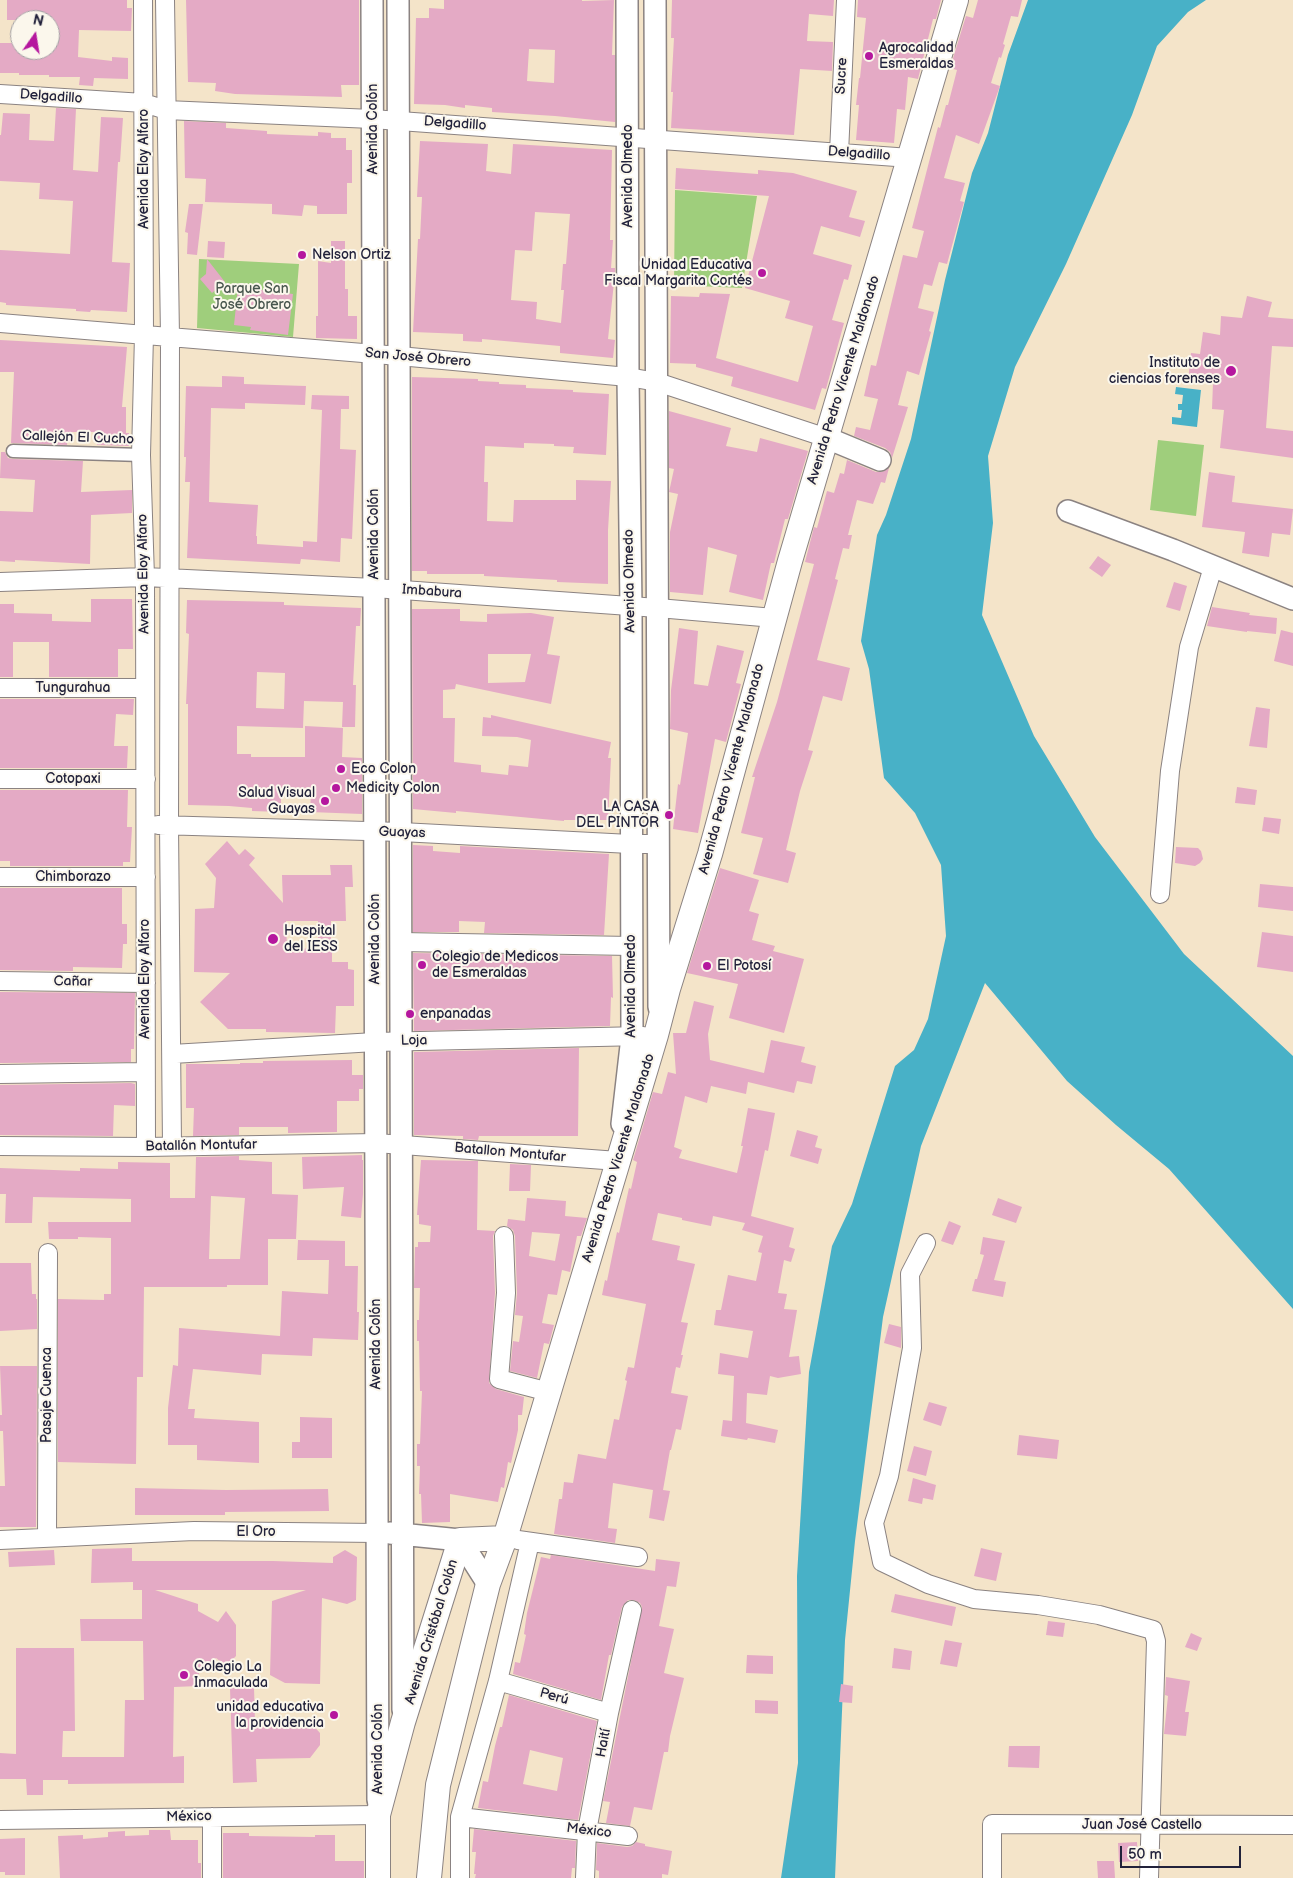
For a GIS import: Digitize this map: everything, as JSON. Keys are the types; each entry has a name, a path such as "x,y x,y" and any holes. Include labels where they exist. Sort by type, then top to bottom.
{"main road":[{"name":"Avenida Pedro Vicente Maldonado","path":"505,1538 710,854 774,618 956,0"},
{"path":"429,1878 438,1785 488,1584 505,1538 460,1540"},
{"name":"Avenida Cristóbal Colón","path":"378,1815 403,1722 460,1540"},
{"name":"Avenida Colón","path":"378,1815 378,1878"}],"street":[{"name":"Avenida Eloy Alfaro","path":"143,0 144,335 141,455 145,577 146,1147"},
{"name":"Avenida Eloy Alfaro","path":"165,0 170,337 169,825 172,1146"},
{"name":"Avenida Colón","path":"372,0 378,1815"},
{"name":"Avenida Colón","path":"398,0 403,1722"},
{"name":"Avenida Olmedo","path":"618,1161 632,1037 627,0"},
{"name":"Avenida Olmedo","path":"656,0 658,1028"},
{"name":"Sucre","path":"839,153 846,0"},
{"name":"Delgadillo","path":"0,94 144,103 166,110 372,118 910,158"},
{"name":"San José Obrero","path":"0,323 628,377 657,382 827,438"},
{"path":"827,438 880,460"},
{"name":"Callejón El Cucho","path":"13,451 141,455"},
{"path":"1068,511 1173,550 1293,599"},
{"path":"1160,894 1170,771 1188,647 1213,567"},
{"name":"Imbabura","path":"0,582 145,577 170,578 374,588 774,618"},
{"name":"Tungurahua","path":"0,688 145,688"},
{"name":"Cotopaxi","path":"0,779 146,780"},
{"name":"Guayas","path":"145,825 401,832 659,844"},
{"name":"Chimborazo","path":"0,877 146,878"},
{"path":"401,942 631,946"},
{"name":"Cañar","path":"0,981 146,982"},
{"name":"Loja","path":"172,1054 375,1042 632,1037 658,1028"},
{"path":"0,1074 145,1072"},
{"name":"Batallon Montufar","path":"402,1144 618,1161"},
{"name":"Batallón Montufar","path":"0,1146 146,1147 402,1144"},
{"path":"504,1236 506,1293 499,1379 549,1392"},
{"path":"926,1243 910,1274 912,1348 889,1476 874,1523 882,1562 928,1584 974,1599 1038,1605 1099,1615 1153,1630 1156,1641 1149,1878"},
{"name":"Pasaje Cuenca","path":"47,1538 48,1253"},
{"name":"El Oro","path":"0,1540 194,1531 403,1533 460,1540"},
{"path":"505,1538 638,1557"},
{"path":"460,1540 488,1584"},
{"path":"460,1878 460,1817 498,1682 530,1542"},
{"name":"Haití","path":"585,1878 587,1831 632,1610"},
{"name":"Perú","path":"498,1682 610,1712"},
{"name":"México","path":"0,1820 378,1815"},
{"path":"212,1817 212,1878"},
{"name":"México","path":"460,1817 628,1836"},
{"name":"Juan José Castello","path":"992,1878 992,1824 1293,1825"}],"green space":[{"path":"675,190 757,196 742,288 674,285"},
{"name":"Parque San José Obrero","path":"199,259 299,264 293,337 197,328"},
{"path":"1158,440 1204,445 1196,516 1150,510"}],"water":[{"path":"1028,0 1206,0 1188,12 1157,46 1132,115 1066,264 1015,367 988,456 993,523 982,615 1034,736 1095,837 1184,954 1293,1056 1293,1309 1169,1169 1067,1081 985,983 921,1146 883,1317 855,1541 845,1640 835,1878 781,1878 798,1763 797,1576 809,1372 832,1246 852,1204 895,1066 914,1050 928,1019 946,936 941,865 915,813 884,778 869,669 861,641 877,535 886,515 911,439 945,280 972,173 988,133 1008,55"},
{"path":"1176,387 1201,390 1197,427 1172,424 1172,417 1181,418 1182,410 1178,410 1178,404 1182,404 1183,395 1175,394"}],"building":[{"path":"7,0 127,0 127,8 132,8 131,31 79,30 78,57 112,61 112,57 128,58 128,79 94,78 93,86 79,85 80,77 49,77 49,75 0,73 0,43 10,43 10,60 60,60 60,10 10,10 10,20 7,20"},
{"path":"186,0 359,0 359,85 341,85 342,97 235,94 215,91 216,83 188,82"},
{"path":"444,0 614,0 612,55 615,55 615,122 492,112 492,108 465,105 465,108 414,104 416,18 429,18 429,8 444,9","holes":["529,49 555,50 554,83 527,81"]},
{"path":"672,0 834,0 833,16 809,14 807,41 833,42 832,71 800,69 794,135 671,128 674,38 671,38"},
{"path":"858,0 941,0 936,19 933,19 918,79 908,77 905,110 897,109 894,143 856,140 859,105 856,105 866,18 857,17"},
{"path":"978,0 1022,0 1018,17 1011,16 1003,44 1005,45 991,83 1000,86 979,144 956,135 944,178 965,183 960,201 964,202 947,264 939,262 932,286 924,284 918,308 934,312 929,331 931,332 919,375 907,371 898,405 908,407 892,458 890,452 885,448 854,436 856,427 870,430 878,399 864,396 871,365 876,366 903,255 917,258 924,231 912,228 938,127 940,128 946,105 948,105 957,70 950,68 966,16 973,18"},
{"path":"56,108 76,109 73,170 98,172 101,117 123,118 120,162 118,162 112,262 130,263 127,312 76,311 76,309 6,305 6,303 0,302 0,250 70,254 73,201 39,199 40,183 0,181 0,135 3,113 30,114 29,140 54,141"},
{"path":"184,121 226,123 226,128 267,131 267,134 318,136 318,132 331,133 331,138 346,138 346,150 352,150 352,183 347,183 347,214 317,214 317,206 304,205 302,216 272,214 272,204 205,202 206,179 185,178"},
{"path":"420,141 488,144 486,171 511,174 513,144 612,150 610,240 613,240 611,268 615,268 615,273 608,339 615,340 613,358 560,353 560,346 482,339 482,342 463,341 463,334 413,332 422,197 417,197","holes":["535,212 570,214 566,264 563,264 561,290 564,290 561,323 536,319 537,302 511,300 515,250 532,251"]},
{"path":"676,168 758,174 758,170 793,173 857,191 849,217 865,221 860,237 821,226 813,254 852,265 848,280 844,279 832,320 844,323 826,389 822,388 815,410 731,386 733,377 696,367 696,364 670,363 671,296 699,297 700,293 730,294 716,358 798,382 813,326 785,318 790,301 745,288 769,196 675,189"},
{"path":"189,204 203,204 197,255 187,254 188,233 185,232"},
{"path":"208,241 225,242 224,258 207,257"},
{"path":"331,241 345,241 345,289 348,289 348,316 357,316 357,339 316,338 318,261 331,263"},
{"path":"207,259 225,282 212,293 200,279 206,274"},
{"path":"238,287 293,294 288,335 250,330 251,327 234,325"},
{"path":"1247,296 1272,302 1268,317 1293,319 1293,347 1272,346 1266,428 1293,431 1293,458 1220,448 1224,410 1212,409 1213,383 1188,381 1191,353 1200,354 1203,332 1220,335 1221,316 1242,318"},
{"path":"0,340 127,347 122,407 126,407 126,433 129,433 129,446 97,445 97,432 68,432 67,445 11,443 14,372 0,372"},
{"path":"222,376 244,377 244,384 306,386 305,405 245,403 245,409 211,408 209,502 258,505 257,544 303,547 303,541 317,542 322,410 311,409 312,395 349,396 349,409 341,409 340,449 356,450 352,539 341,538 340,562 301,559 300,564 187,558 190,482 185,482 186,386 222,387"},
{"path":"412,377 478,379 478,381 499,382 499,384 526,385 526,388 609,394 606,455 573,453 574,447 554,446 554,444 524,443 524,448 485,446 484,482 488,482 487,521 513,522 514,500 576,500 576,480 611,481 608,530 608,584 557,582 557,580 484,576 484,574 427,574 427,571 412,571"},
{"path":"669,411 731,428 726,446 757,452 760,438 808,451 788,519 785,519 774,563 771,563 763,600 729,592 737,555 708,547 703,595 670,592 670,532 678,494 669,492 674,469 669,468"},
{"path":"1,452 5,452 8,458 13,459 83,461 81,492 132,490 132,513 91,515 90,564 0,561 0,511 33,512 35,480 0,478"},
{"path":"847,460 876,472 882,472 889,468 885,483 881,482 873,504 857,500 848,535 852,535 849,549 843,548 835,579 838,580 817,660 850,668 842,701 823,696 808,750 813,751 800,791 786,850 796,853 788,883 753,874 763,838 741,833 755,777 752,777 777,702 814,564 805,562 814,527 817,528 827,491 834,493 840,473 844,474"},
{"path":"1209,472 1235,476 1232,502 1293,509 1290,535 1272,533 1269,557 1242,553 1245,532 1202,527"},
{"path":"1098,556 1111,565 1102,577 1089,568"},
{"path":"1174,582 1187,586 1180,611 1166,607"},
{"path":"91,599 132,599 133,649 118,649 118,677 49,677 49,642 13,642 13,677 0,677 0,604 14,604 14,613 52,614 52,621 91,622"},
{"path":"187,600 284,602 284,605 361,608 360,626 356,626 353,685 356,685 355,727 342,727 343,702 304,701 303,728 237,726 237,754 251,754 251,757 305,757 305,726 343,728 342,757 362,758 362,814 310,812 311,792 281,791 281,812 252,811 252,808 229,806 188,805 188,704 186,704 189,634 186,633","holes":["257,672 285,673 284,709 256,708"]},
{"path":"1212,607 1250,613 1249,615 1277,618 1276,634 1207,626"},
{"path":"412,609 460,609 460,621 487,622 487,614 531,613 554,617 547,654 560,656 551,704 456,684 455,689 443,690 443,718 455,718 454,762 481,765 481,772 508,775 509,765 528,767 531,740 517,737 482,736 483,717 491,718 491,715 611,742 608,758 611,758 608,820 564,821 413,809","holes":["488,654 531,654 525,682 488,683"]},
{"path":"679,628 698,631 694,684 708,686 717,645 744,651 736,683 741,684 726,742 715,739 698,833 673,829 678,784 680,785 688,733 670,729 671,690"},
{"path":"1281,630 1293,633 1293,666 1274,661"},
{"path":"0,699 134,699 133,715 116,714 114,746 128,746 127,768 0,768"},
{"path":"1256,707 1270,709 1267,748 1249,746"},
{"path":"1237,787 1257,790 1255,805 1235,803"},
{"path":"0,790 128,790 127,827 132,827 130,862 123,862 123,866 10,866 10,861 0,861"},
{"path":"1264,817 1281,819 1279,834 1262,831"},
{"path":"227,841 239,855 245,849 255,858 249,865 283,903 282,875 331,875 330,865 352,865 353,887 345,887 346,921 331,921 331,949 332,962 348,962 348,969 354,970 354,1006 336,1006 335,1033 266,1032 266,1029 228,1029 200,1002 230,973 194,972 195,909 214,908 216,878 205,864","holes":["286,921 318,921 318,949 287,948"]},
{"path":"413,845 433,846 433,851 460,853 460,846 609,854 604,935 484,933 485,922 459,921 459,932 413,932"},
{"path":"1176,847 1198,848 1203,859 1195,866 1175,863"},
{"path":"720,868 759,880 749,911 759,914 752,940 775,946 773,951 804,959 784,1033 729,1018 738,984 687,973"},
{"path":"1260,884 1293,887 1293,911 1258,907"},
{"path":"0,888 122,888 122,924 127,924 127,944 123,944 122,968 73,967 73,971 0,970"},
{"path":"1262,932 1293,936 1293,972 1257,967"},
{"path":"413,953 612,956 613,998 611,997 610,1026 414,1031"},
{"path":"0,992 135,993 134,1049 131,1049 131,1062 0,1063"},
{"path":"694,1001 714,1006 708,1034 710,1060 764,1073 771,1040 805,1047 801,1062 816,1066 812,1084 797,1081 794,1093 748,1082 746,1094 711,1086 707,1103 685,1096 674,1147 682,1150 679,1158 737,1173 748,1108 775,1113 768,1151 765,1150 751,1216 794,1228 789,1247 795,1249 791,1262 784,1260 778,1293 787,1294 784,1309 797,1310 789,1357 799,1356 801,1374 778,1378 770,1376 767,1395 747,1393 746,1423 778,1430 775,1443 721,1436 723,1420 732,1421 734,1376 718,1374 720,1353 748,1358 753,1331 714,1325 716,1310 721,1310 728,1275 756,1281 762,1253 758,1252 763,1236 742,1230 745,1223 713,1216 711,1226 658,1213 652,1240 680,1246 677,1260 695,1264 681,1322 688,1323 681,1355 683,1355 680,1368 676,1367 671,1393 688,1396 681,1430 676,1429 670,1450 663,1490 670,1491 664,1521 649,1518 653,1490 613,1483 608,1528 617,1529 615,1543 554,1534 559,1499 562,1499 564,1482 573,1483 578,1454 606,1459 614,1419 619,1420 628,1367 634,1368 646,1304 602,1295 629,1188 631,1189 637,1162 633,1160 653,1092 662,1094 668,1072 676,1074 673,1033 686,1033"},
{"path":"579,1048 578,1136 479,1136 478,1140 463,1139 463,1136 414,1135 414,1052"},
{"path":"352,1060 352,1075 363,1075 363,1089 359,1089 359,1101 337,1101 337,1132 288,1133 288,1127 239,1127 239,1135 193,1136 194,1108 186,1108 186,1064"},
{"path":"135,1084 135,1106 114,1105 113,1136 0,1135 0,1085"},
{"path":"797,1130 818,1136 815,1147 822,1149 818,1164 790,1156"},
{"path":"362,1155 363,1194 361,1218 341,1216 344,1187 303,1189 302,1157"},
{"path":"239,1156 239,1160 272,1162 272,1194 298,1195 296,1239 268,1239 268,1285 144,1287 143,1377 137,1377 136,1464 58,1462 58,1299 104,1300 104,1294 111,1294 111,1238 78,1237 78,1239 49,1239 48,1222 131,1222 131,1199 33,1197 32,1223 5,1223 6,1194 0,1194 0,1168 80,1171 80,1168 118,1169 118,1162 170,1163 170,1198 195,1198 196,1157","holes":["211,1196 245,1198 240,1259 209,1259"]},
{"path":"421,1160 478,1161 477,1230 495,1231 493,1236 495,1293 489,1383 496,1389 524,1397 522,1415 518,1415 518,1430 511,1463 508,1462 504,1488 501,1487 498,1502 450,1494 450,1522 422,1523 421,1494 419,1494 420,1466 417,1466 417,1444 420,1444 422,1391 420,1391 419,1341 417,1341 420,1288 414,1288 415,1247 418,1247 418,1242 430,1242 431,1226 419,1224 419,1215 417,1215"},
{"path":"510,1164 531,1165 530,1191 509,1191"},
{"path":"527,1198 566,1201 565,1216 587,1218 581,1236 577,1236 570,1272 562,1270 557,1295 548,1294 542,1323 554,1325 549,1344 544,1343 537,1378 510,1371 513,1341 519,1342 523,1316 515,1315 517,1293 515,1236 513,1230 507,1226 508,1219 525,1221","holes":["532,1232 560,1234 555,1261 529,1256"]},
{"path":"998,1198 1022,1207 1016,1223 992,1215"},
{"path":"949,1221 961,1226 953,1245 941,1241"},
{"path":"983,1237 1005,1241 994,1280 1006,1282 1003,1297 972,1291 984,1255 980,1254"},
{"path":"298,1240 345,1241 345,1266 358,1266 358,1340 313,1338 312,1356 262,1354 261,1375 193,1369 188,1409 195,1409 194,1418 259,1422 259,1463 197,1460 197,1445 168,1445 168,1408 173,1365 178,1366 179,1328 280,1336 282,1291 328,1294 329,1260 297,1260"},
{"path":"0,1263 31,1263 32,1294 36,1294 37,1299 37,1329 0,1331"},
{"path":"889,1324 901,1327 901,1348 884,1343"},
{"path":"0,1366 37,1366 36,1527 0,1527 0,1486 5,1486 3,1431 0,1431 0,1415 2,1415"},
{"path":"929,1402 947,1407 941,1426 923,1420"},
{"path":"300,1417 332,1418 332,1458 292,1458 292,1442 300,1442"},
{"path":"1019,1435 1059,1440 1057,1459 1017,1455"},
{"path":"914,1446 932,1451 926,1476 907,1471"},
{"path":"913,1478 936,1485 933,1500 923,1498 922,1504 908,1501"},
{"path":"135,1488 226,1490 328,1489 329,1511 225,1512 225,1515 135,1515"},
{"path":"132,1548 132,1561 333,1563 333,1557 345,1550 357,1557 356,1600 347,1604 322,1598 320,1684 285,1683 270,1675 272,1601 306,1590 155,1590 198,1604 198,1611 218,1622 226,1611 236,1625 236,1656 226,1666 216,1658 199,1672 199,1686 174,1687 173,1757 184,1756 184,1783 68,1784 68,1780 43,1780 43,1795 27,1795 26,1779 0,1779 0,1753 16,1754 16,1648 74,1648 75,1731 63,1731 62,1757 124,1757 125,1700 144,1700 143,1641 81,1641 80,1619 142,1619 142,1590 133,1590 133,1582 91,1583 92,1549"},
{"path":"981,1548 1002,1553 996,1581 974,1576"},
{"path":"54,1550 55,1565 9,1567 8,1552"},
{"path":"551,1555 655,1571 656,1559 680,1562 676,1587 667,1586 659,1626 674,1629 664,1673 684,1678 668,1752 664,1752 652,1810 634,1807 630,1826 606,1823 610,1802 603,1801 642,1607 640,1603 634,1600 628,1600 622,1607 611,1655 609,1655 601,1700 513,1674 515,1662 520,1663 526,1635 524,1634 527,1613 541,1557 550,1559"},
{"path":"895,1594 956,1607 952,1626 891,1612"},
{"path":"1048,1621 1065,1623 1063,1637 1046,1635"},
{"path":"1191,1633 1202,1638 1197,1651 1185,1647"},
{"path":"945,1640 962,1643 957,1667 940,1664"},
{"path":"894,1648 912,1651 910,1670 892,1668"},
{"path":"747,1655 773,1656 773,1674 746,1673"},
{"path":"1166,1677 1190,1681 1185,1712 1189,1712 1186,1736 1164,1734 1168,1696 1165,1695"},
{"path":"841,1684 853,1686 852,1703 839,1702"},
{"path":"254,1687 255,1723 309,1721 320,1733 320,1745 310,1758 256,1759 257,1782 233,1783 230,1688"},
{"path":"509,1695 597,1721 578,1820 478,1808 483,1781 488,1782 495,1746 500,1727 502,1727","holes":["530,1750 563,1758 557,1791 523,1784"]},
{"path":"755,1700 778,1701 778,1714 755,1713"},
{"path":"1009,1746 1040,1746 1039,1768 1008,1767"},
{"path":"474,1829 576,1841 575,1868 572,1868 571,1878 475,1878 476,1852 472,1852"},
{"path":"149,1830 170,1830 171,1840 198,1840 198,1863 201,1863 201,1878 60,1878 58,1836 83,1835 83,1839 108,1837 108,1832 125,1831 125,1836 149,1835"},
{"path":"223,1833 249,1833 249,1836 315,1837 315,1835 335,1835 335,1861 364,1861 364,1878 223,1878"},
{"path":"25,1838 25,1875 5,1875 5,1872 0,1872 0,1839"},
{"path":"636,1842 645,1844 645,1846 672,1851 668,1875 662,1874 662,1878 599,1878 599,1871 596,1870 597,1843 627,1847 632,1846"},
{"path":"1137,1842 1138,1861 1119,1862 1118,1843"},
{"path":"1097,1861 1114,1861 1115,1878 1098,1878"}],"place":[{"name":"Agrocalidad Esmeraldas","path":"869,56"},
{"name":"Nelson Ortiz","path":"302,255"},
{"name":"Unidad Educativa Fiscal Margarita Cortés","path":"762,273"},
{"name":"Instituto de ciencias forenses","path":"1231,371"},
{"name":"Eco Colon","path":"341,769"},
{"name":"Medicity Colon","path":"336,788"},
{"name":"Salud Visual Guayas","path":"325,801"},
{"name":"LA CASA DEL PINTOR","path":"669,815"},
{"name":"Hospital del IESS","path":"273,939"},
{"name":"Colegio de Medicos de Esmeraldas","path":"422,965"},
{"name":"El Potosí","path":"707,966"},
{"name":"enpanadas","path":"410,1014"},
{"name":"Colegio La Inmaculada","path":"184,1675"},
{"name":"unidad educativa la providencia","path":"334,1715"}]}
